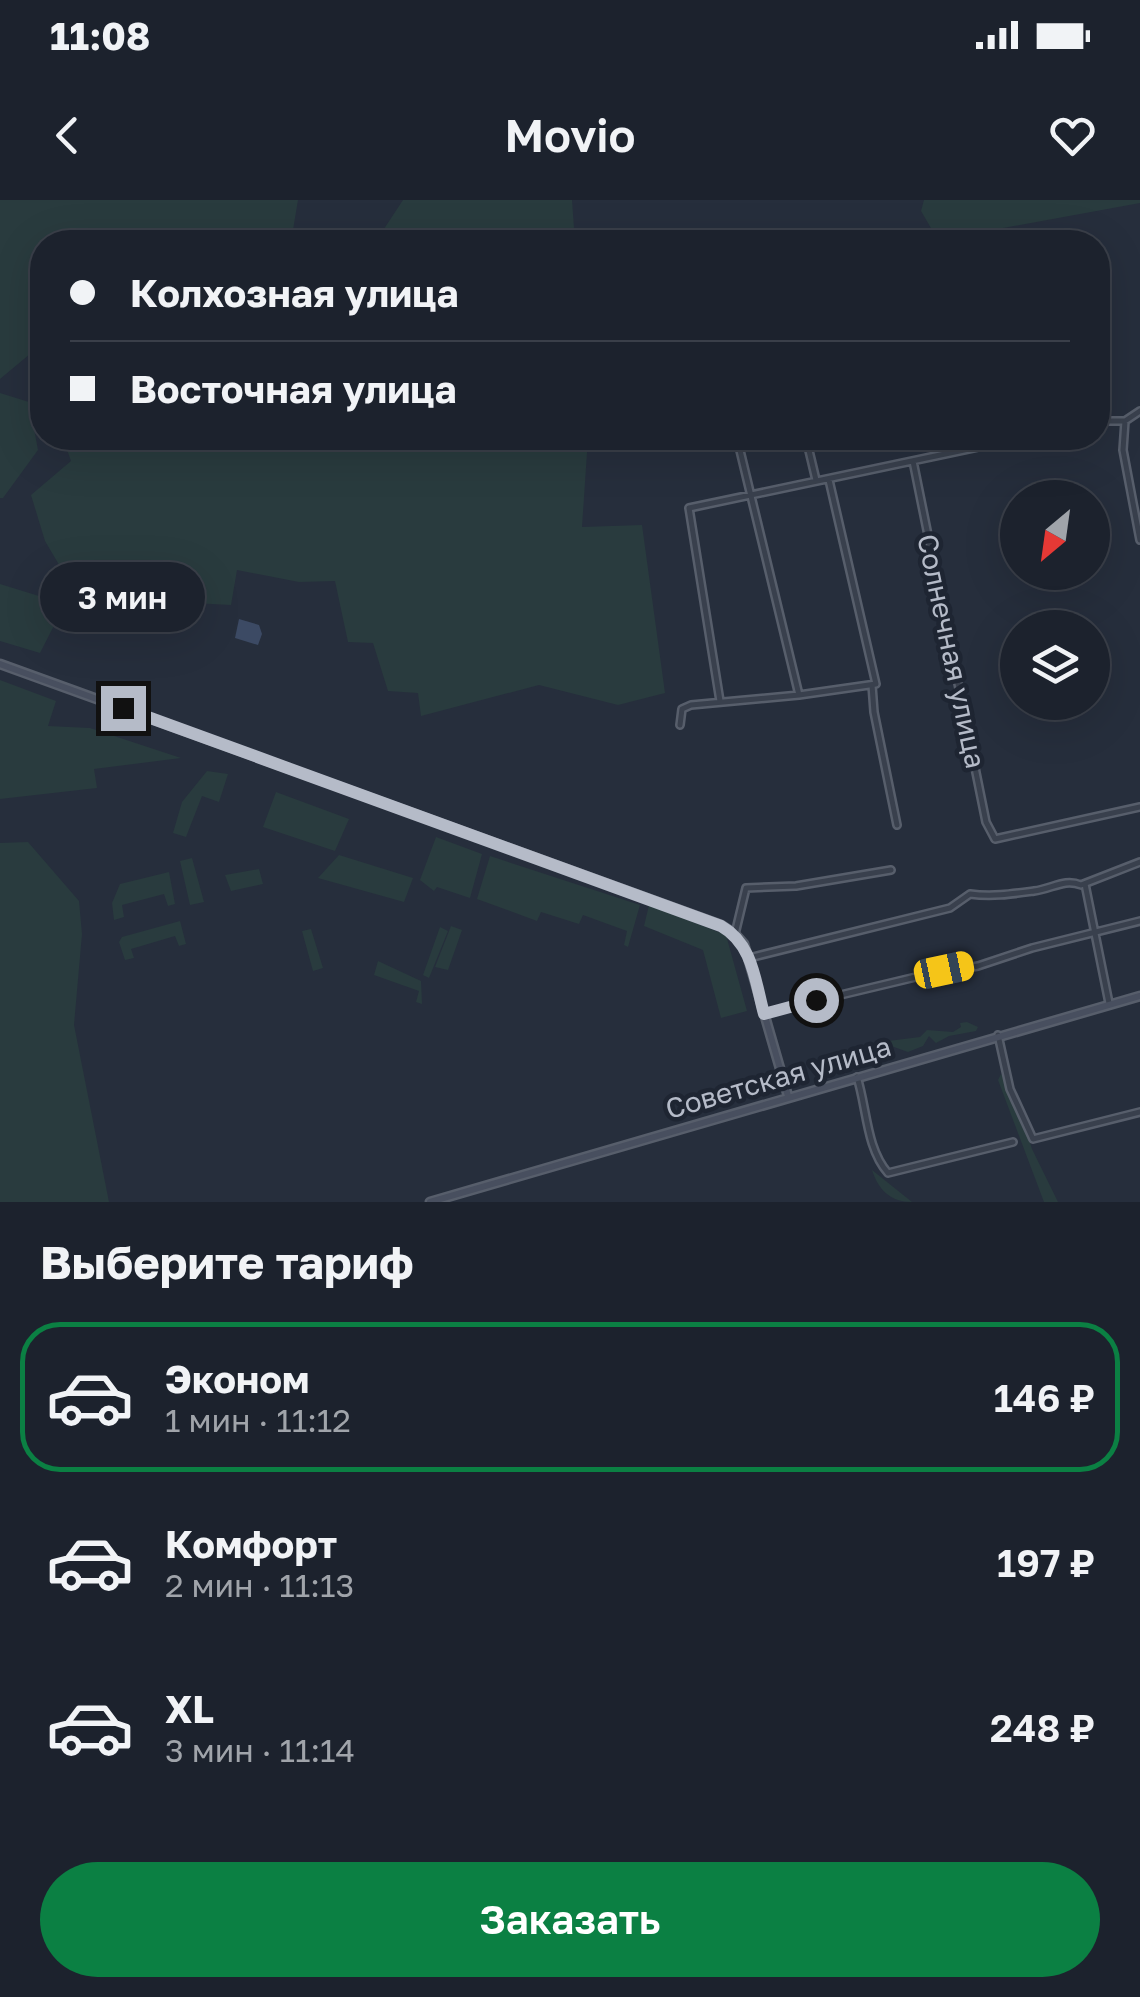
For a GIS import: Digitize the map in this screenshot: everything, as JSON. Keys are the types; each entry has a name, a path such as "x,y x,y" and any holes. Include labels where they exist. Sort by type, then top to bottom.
{"main road":[{"path":"0,664 647,897 735,934 749,958 788,1096"},
{"name":"Советская улица","path":"430,1202 1140,996"}],"street":[{"path":"1110,421 1125,420 1140,411"},
{"path":"1125,420 1123,450 1140,540"},
{"path":"740,450 800,696"},
{"path":"809,450 816,480"},
{"path":"720,701 689,508 967,450"},
{"name":"Солнечная улица","path":"913,462 986,822 995,839 1140,807"},
{"path":"829,480 874,684 874,712 897,826"},
{"path":"680,725 682,708 874,684"},
{"path":"749,958 950,908 970,894 992,897 1036,891 1070,880 1085,884 1140,862"},
{"path":"735,934 746,888 796,886 891,870"},
{"path":"1085,884 1108,1003"},
{"path":"764,1014 978,966 1032,948 1140,922"},
{"path":"998,1035 1010,1090 1032,1139 1140,1112"},
{"path":"857,1077 874,1152 883,1168 895,1174 1013,1142"}],"shaded area":[{"path":"0,200 298,200 293,230 30,230 30,354 0,379"},
{"path":"403,200 572,200 574,230 383,230"},
{"path":"924,200 1140,200 993,230 932,230 921,211"},
{"path":"0,393 29,402 30,450 38,450 0,498"},
{"path":"67,450 587,450 582,527 642,525 665,693 618,705 539,685 421,716 418,693 388,691 373,643 348,642 335,581 299,582 237,570 231,605 193,603 184,594 126,610 105,584 78,597 45,541 31,495 71,461"},
{"path":"0,584 65,604 40,653 0,641"},
{"path":"0,680 56,701 48,726 90,728 181,758 94,769 97,788 0,799"},
{"path":"207,771 228,774 219,802 202,796 186,837 173,833 182,802"},
{"path":"276,792 349,819 335,851 263,827"},
{"path":"436,837 482,854 470,898 437,887 434,891 420,880"},
{"path":"28,842 79,901 82,934 74,1025 109,1202 0,1202 0,843"},
{"path":"339,855 413,878 404,902 318,878"},
{"path":"490,856 640,905 628,947 624,945 627,931 583,915 579,924 541,912 537,921 477,899"},
{"path":"192,858 204,902 190,905 180,861"},
{"path":"259,869 263,884 231,891 225,875"},
{"path":"169,872 175,904 168,906 164,894 122,905 124,917 114,920 112,903 120,884"},
{"path":"649,905 726,935 747,1011 721,1018 703,950 644,926"},
{"path":"180,921 186,944 179,946 175,936 131,949 134,958 125,960 119,942 122,937"},
{"path":"451,926 462,930 448,970 435,967"},
{"path":"440,927 448,931 429,978 423,975"},
{"path":"311,929 323,968 313,971 302,931"},
{"path":"378,961 421,981 422,1004 416,1002 419,991 374,975"},
{"path":"960,1023 978,1027 976,1031 936,1043 929,1036 923,1046 908,1052 880,1042 920,1037 927,1030 953,1032 961,1027"},
{"path":"1001,1074 1014,1092 1032,1149 1058,1202 1044,1202 998,1080"},
{"path":"872,1170 912,1202 897,1200 886,1193"}],"water":[{"path":"239,619 259,625 262,634 258,645 235,638"}],"route":[{"path":"123,708 721,926 744,944 764,1014 816,1000"}]}
